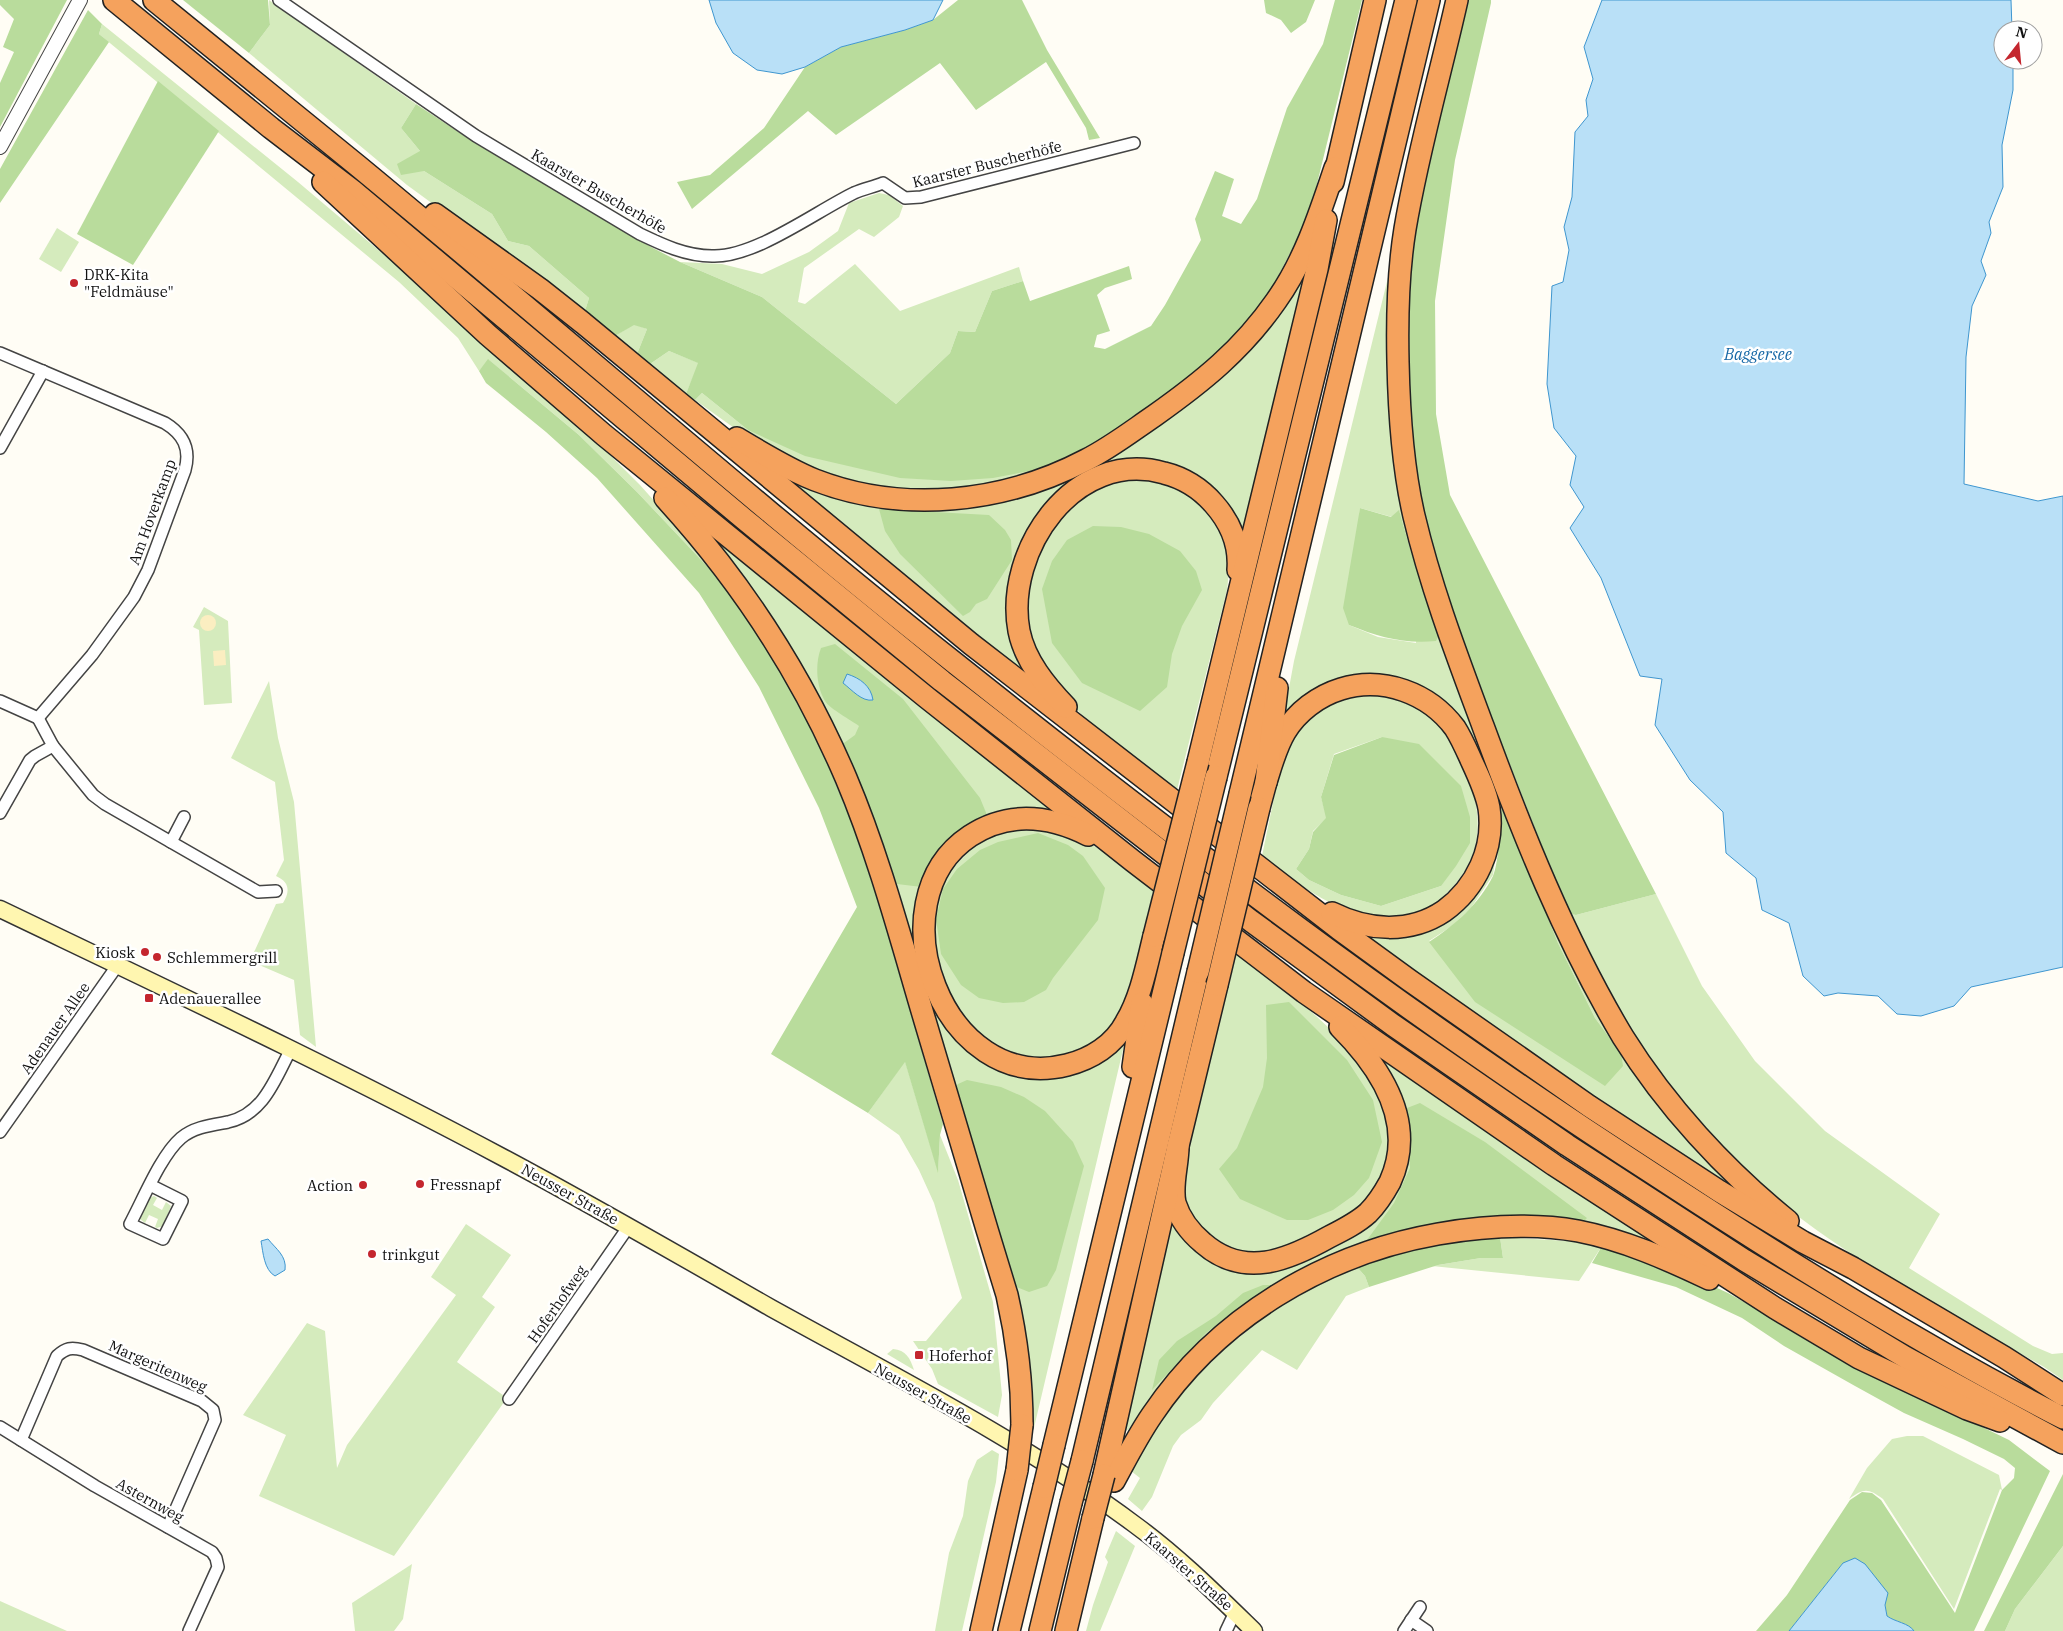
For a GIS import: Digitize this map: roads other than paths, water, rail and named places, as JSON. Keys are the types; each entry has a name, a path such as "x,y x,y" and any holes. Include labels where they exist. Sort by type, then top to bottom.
{"highway":[{"path":"114,0 271,128 352,190 744,519 942,681 1174,862 1393,1025 1567,1145 1744,1260 1905,1357 2063,1444"},
{"path":"154,0 357,166 758,502 953,662 1240,884 1400,1003 1577,1125 1752,1238 1920,1340 2063,1418"},
{"path":"1133,861 1082,832 1062,823 1042,818 1022,817 1003,820 982,828 965,839 950,853 937,872 928,894 925,919 926,946 930,972 937,994 948,1014 974,1044 1010,1064 1033,1069 1055,1068 1076,1063 1096,1054 1114,1040 1126,1023 1134,1006 1154,936 1198,762 1317,268 1335,168 1375,0"},
{"path":"1009,1631 1406,0"},
{"path":"1040,1631 1429,0"},
{"path":"1458,0 1417,166 1405,231 1400,284 1398,361 1402,433 1413,512 1435,595 1501,776 1542,873 1584,967 1624,1038 1659,1088 1734,1173 1801,1231 1853,1268"},
{"path":"271,128 351,210 488,335 604,435 926,697 1133,861 1304,992 1554,1165 1775,1308 1859,1358 1899,1378 1967,1409 2063,1444"},
{"path":"357,166 436,215 540,289 971,644 1409,980 1589,1106 1761,1217 1803,1242 1853,1268 2004,1357 2063,1395"},
{"path":"664,391 757,450 815,480 844,489 875,496 908,500 984,495 1022,487 1056,475 1102,451 1196,386 1250,336 1277,300 1297,265 1335,168"},
{"path":"604,435 690,526 728,571 783,654 825,732 846,779 889,899 1007,1295 1018,1349 1022,1385 1022,1425 1017,1470 981,1631"},
{"path":"1106,749 1055,696 1037,672 1025,650 1019,632 1017,608 1018,583 1023,563 1033,542 1065,498 1079,486 1093,478 1110,472 1130,469 1152,469 1192,484 1208,497 1223,514 1232,529 1237,546 1238,565 1232,621"},
{"path":"1266,782 1290,588"},
{"path":"1068,1623 1109,1478 1178,1146 1259,808 1266,782 1284,733 1294,719 1310,705 1338,690 1358,685 1399,688 1430,704 1449,721 1461,738 1486,796 1489,808 1490,832 1481,866 1461,896 1428,920 1400,927 1370,926 1340,917 1296,895"},
{"path":"1119,1174 1146,965"},
{"path":"1178,1146 1174,1185 1175,1202 1183,1220 1194,1236 1211,1250 1230,1259 1250,1263 1288,1258 1352,1225 1369,1212 1384,1194 1396,1168 1399,1144 1398,1122 1392,1100 1380,1075 1364,1053 1304,992"},
{"path":"1109,1478 1152,1414 1174,1386 1205,1353 1237,1324 1269,1300 1303,1279 1340,1261 1378,1248 1449,1232 1497,1226 1538,1227 1576,1231 1608,1238 1670,1261 1775,1308"}],"main road":[{"name":"Neusser Straße","path":"0,909 291,1049 504,1158 629,1226 1000,1436 1070,1479 1120,1514"},
{"name":"Kaarster Straße","path":"1120,1514 1188,1567 1254,1631"}],"street":[{"name":"Kaarster Buscherhöfe","path":"279,0 476,136 640,234 667,247 690,254 714,257 737,253 756,246 855,193 883,183 898,195 912,199 1134,143"},
{"path":"0,147 80,1"},
{"name":"Am Hoverkamp","path":"0,353 165,422 173,427 184,440 188,456 186,470 140,586 103,642 38,718"},
{"path":"0,448 42,371"},
{"path":"0,701 38,718 53,746 99,799 258,892 276,891"},
{"path":"0,813 30,760 40,752 53,746"},
{"path":"171,842 184,818"},
{"name":"Adenauer Allee","path":"0,1132 117,966"},
{"path":"150,1185 182,1201 163,1239 130,1224 150,1185 169,1152 180,1139 190,1132 233,1120 248,1114 258,1106 268,1093 291,1049"},
{"name":"Hoferhofweg","path":"509,1399 629,1226"},
{"name":"Margeritenweg","path":"21,1440 57,1356 63,1350 72,1347 202,1401 213,1410 215,1420 168,1527"},
{"name":"Asternweg","path":"0,1427 95,1486 205,1547 216,1558 218,1567 189,1631"},
{"path":"1404,1631 1420,1607"},
{"path":"1226,1631 1235,1612"},
{"path":"1411,1620 1427,1631"}],"water":[{"path":"709,0 943,0 933,20 905,30 841,47 805,67 782,74 757,70 733,53 716,23"},
{"name":"Baggersee","path":"1602,0 2011,0 2012,20 1993,20 1993,70 2013,70 2013,90 2002,145 2003,187 1989,222 1991,233 1981,261 1986,275 1972,306 1966,357 1964,484 2038,501 2063,496 2063,967 1971,987 1954,1006 1921,1016 1897,1014 1878,996 1838,993 1824,996 1803,976 1789,923 1762,910 1756,878 1726,853 1723,812 1690,780 1655,725 1662,679 1640,676 1601,578 1570,528 1584,507 1570,485 1576,456 1554,428 1547,384 1552,286 1563,282 1569,250 1564,227 1572,197 1575,132 1588,116 1586,100 1593,79 1584,47"},
{"path":"847,674 864,683 870,691 873,700 861,697 843,683"},
{"path":"268,1239 280,1253 285,1265 285,1270 275,1276 268,1270 263,1255 261,1241"},
{"path":"1855,1558 1865,1564 1888,1593 1885,1605 1887,1616 1909,1626 1914,1631 1789,1631 1843,1563"}],"place":[{"name":"DRK-Kita \"Feldmäuse\"","path":"74,283"},
{"name":"Kiosk","path":"145,952"},
{"name":"Schlemmergrill","path":"157,957"},
{"name":"Adenauerallee","path":"149,998"},
{"name":"Fressnapf","path":"420,1184"},
{"name":"Action","path":"363,1185"},
{"name":"trinkgut","path":"372,1254"},
{"name":"Hoferhof","path":"919,1355"}]}
